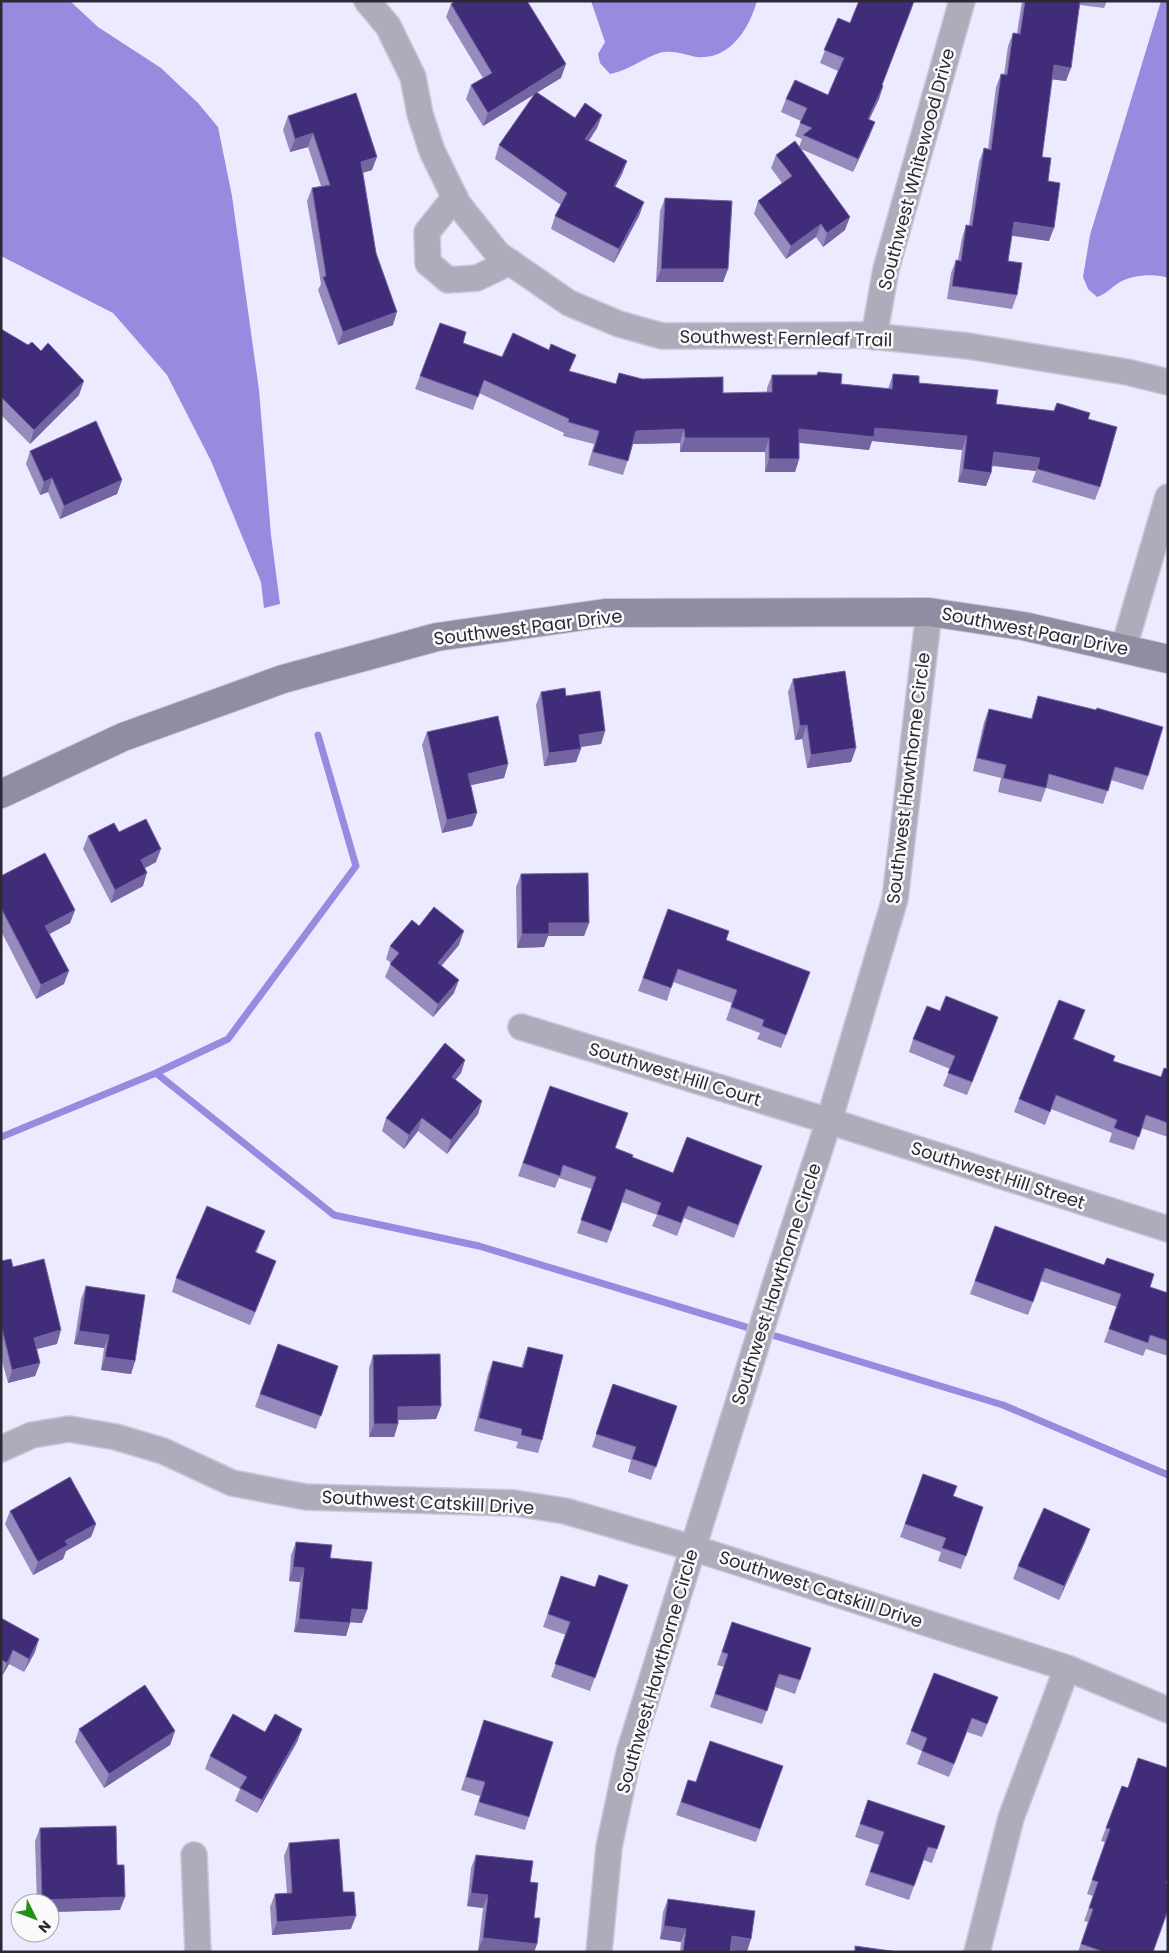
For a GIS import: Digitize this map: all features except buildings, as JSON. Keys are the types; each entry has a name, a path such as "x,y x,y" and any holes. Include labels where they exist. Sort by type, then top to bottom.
{"street":[{"name":"Southwest Fernleaf Trail","path":"367,1 388,26 413,77 420,114 432,150 455,196 498,254 569,303 619,324 662,336 874,337 968,346 1127,372 1168,382"},
{"name":"Southwest Whitewood Drive","path":"874,337 886,270 962,1"},
{"path":"455,196 427,232 428,263 448,280 477,278 510,262"},
{"path":"1124,648 1168,497"},
{"name":"Southwest Paar Drive","path":"1,794 123,737 283,679 437,637 605,613 929,612 1023,626 1124,648 1166,653"},
{"name":"Southwest Hawthorne Circle","path":"599,1952 608,1848 629,1753 829,1121 896,899 929,612"},
{"name":"Southwest Hill Court","path":"521,1027 829,1121"},
{"name":"Southwest Hill Street","path":"829,1121 1168,1229"},
{"name":"Southwest Catskill Drive","path":"1,1450 32,1435 69,1429 116,1437 162,1451 232,1482 306,1497 514,1503 565,1511 693,1548 1067,1668 1168,1710"},
{"path":"977,1952 1011,1818 1067,1668"},
{"path":"194,1855 198,1952"}],"shaded area":[{"path":"1,1 70,1 98,27 161,68 198,103 218,127 232,196 259,390 271,535 280,604 264,608 261,582 211,461 167,375 113,313 1,256"},
{"path":"591,1 757,1 743,32 728,48 719,53 709,57 697,57 664,52 610,74 600,63 598,54 605,42"},
{"path":"1161,1 1168,1 1168,278 1150,275 1137,276 1120,282 1097,297 1088,289 1083,277 1090,235"}],"waterway":[{"path":"1,1137 156,1073 228,1039 356,866 318,735"},
{"path":"156,1073 334,1215 479,1246 1003,1405 1168,1475"}]}
